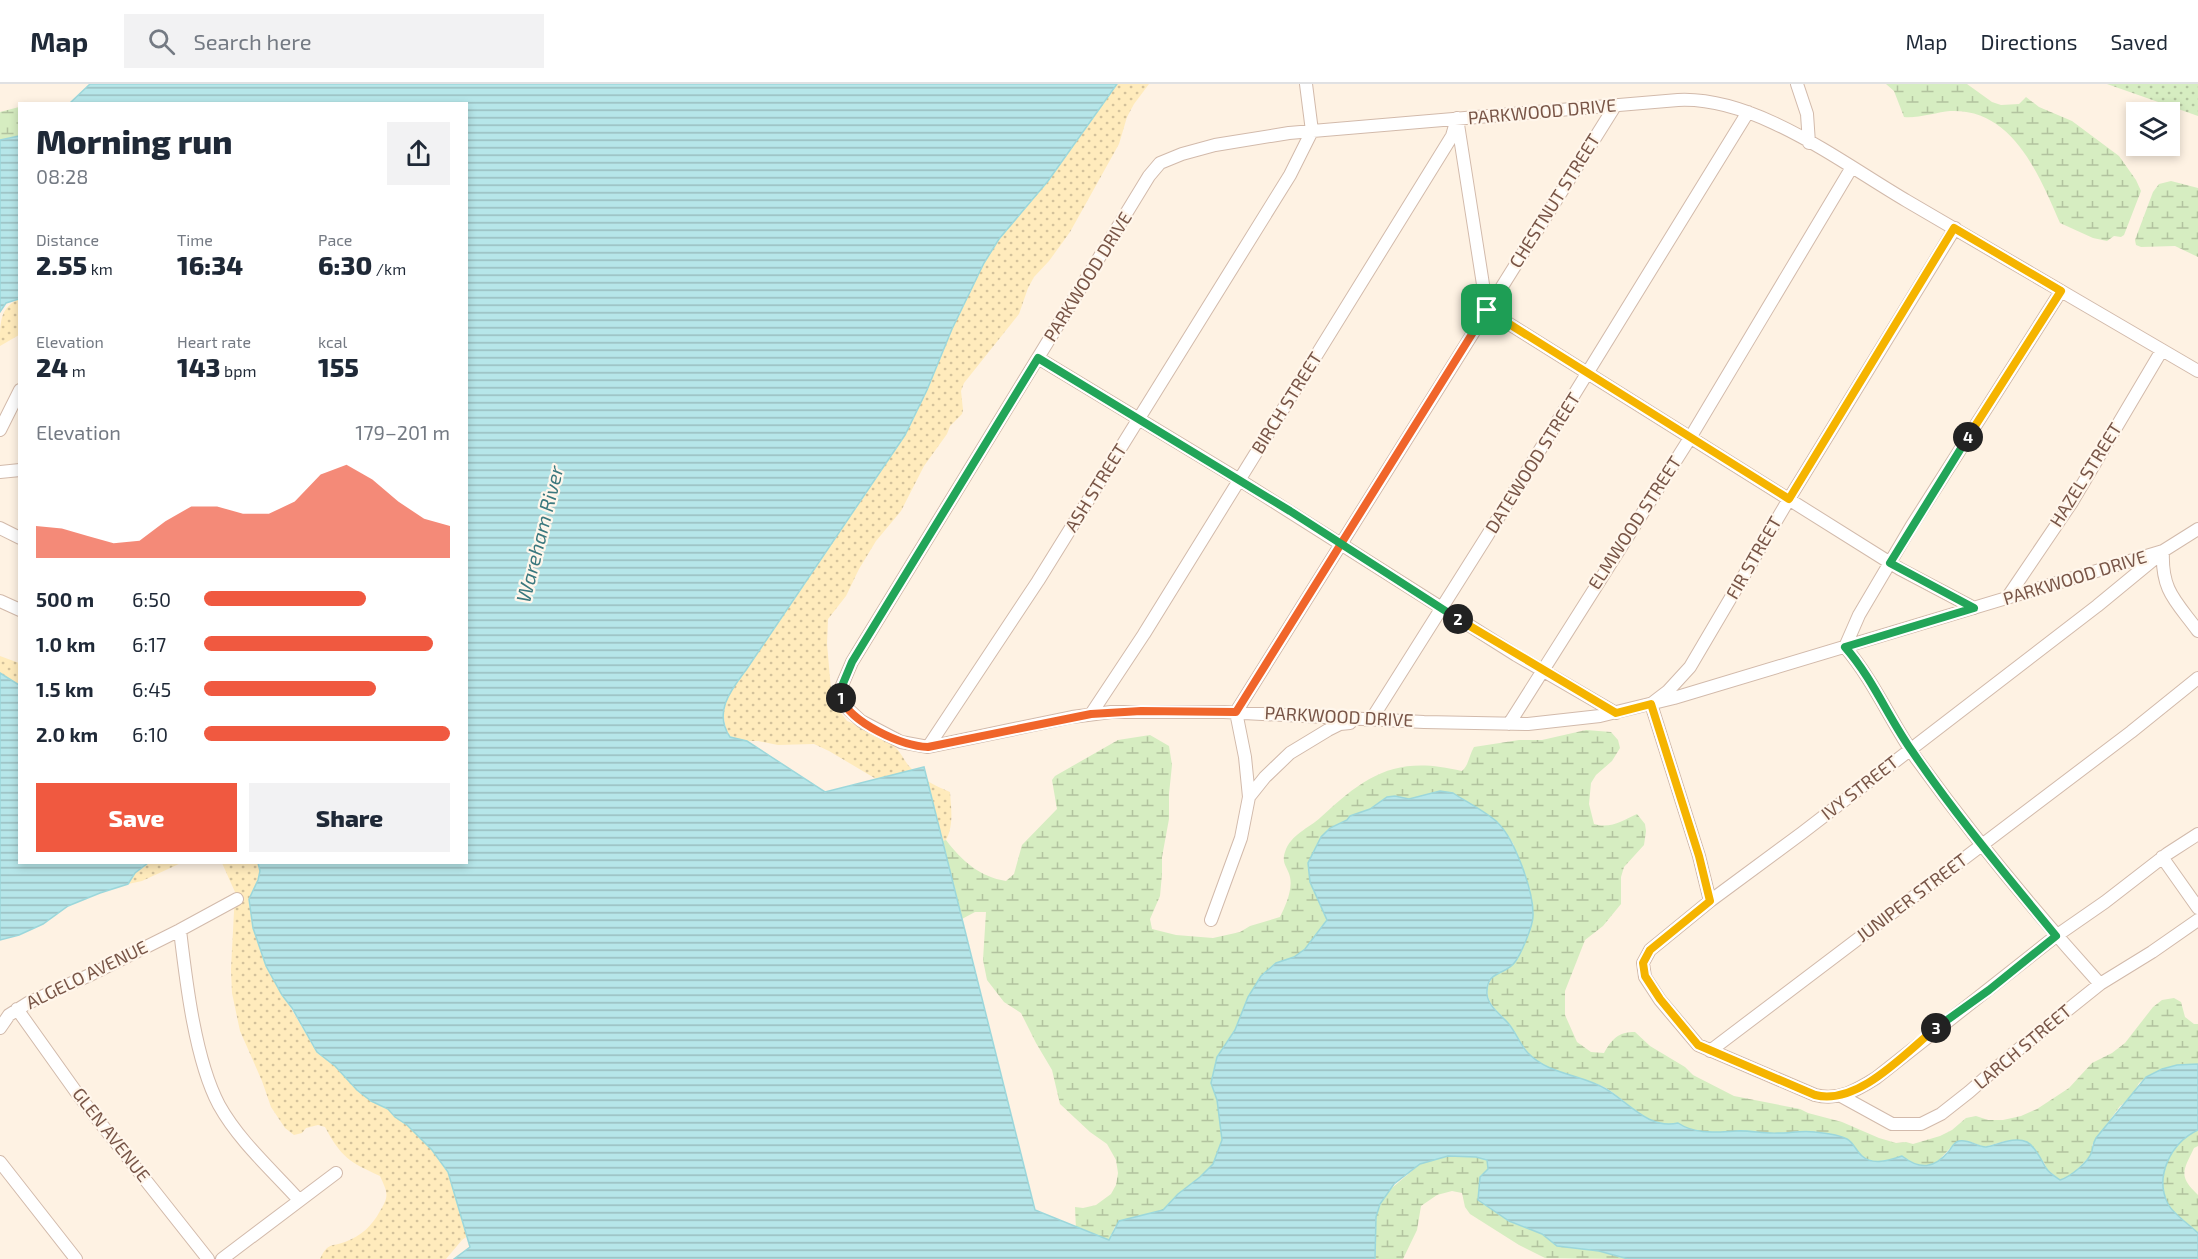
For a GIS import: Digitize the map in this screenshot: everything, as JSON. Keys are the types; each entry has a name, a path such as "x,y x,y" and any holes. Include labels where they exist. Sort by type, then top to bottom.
{"street":[{"path":"1306,84 1312,131"},
{"path":"1797,84 1808,114 1809,143"},
{"name":"PARKWOOD DRIVE","path":"2198,371 1852,167 1748,112 1719,103 1694,100 1457,118 1312,131 1215,146 1182,154 1160,163 1145,183 852,662 840,693 843,704 861,721 901,742 928,747 1091,714 1150,711 1236,712 1371,720 1509,724 1560,721 1616,713 1651,704 2163,552 2198,529"},
{"name":"CHESTNUT STREET","path":"1236,712 1614,106"},
{"name":"DATEWOOD STREET","path":"1371,720 1442,609 1748,112"},
{"path":"1457,118 1487,310 1890,563 1974,608"},
{"name":"BIRCH STREET","path":"1091,714 1144,634 1452,136 1457,118"},
{"name":"ASH STREET","path":"928,747 1038,581 1139,421 1290,175 1312,131"},
{"name":"ELMWOOD STREET","path":"1509,724 1690,438 1852,167"},
{"name":"FIR STREET","path":"1651,704 1668,691 1690,667 1954,228"},
{"path":"2061,291 1890,563 1859,615 1845,647 1868,675 1911,749 1940,790 2056,936 2100,984"},
{"name":"HAZEL STREET","path":"2007,598 2072,502 2162,350"},
{"path":"1038,358 1238,479 1442,609 1616,713"},
{"path":"0,430 18,394"},
{"path":"0,472 18,470"},
{"path":"0,528 18,536"},
{"path":"2163,552 2162,572 2165,584 2198,631"},
{"name":"IVY STREET","path":"1710,1051 1692,1039 1645,976 1644,960 1650,950 1710,901 2097,606 2163,552"},
{"path":"0,601 18,609"},
{"name":"JUNIPER STREET","path":"1710,1051 2131,732 2198,678"},
{"path":"1651,704 1710,901"},
{"path":"1211,920 1241,838 1250,797 1236,712"},
{"path":"1250,797 1273,768 1307,741 1340,724 1371,720"},
{"path":"1710,1051 1815,1095 1840,1096 1860,1088 1876,1078 2056,936 2097,908 2162,857 2198,834"},
{"path":"2162,857 2198,908"},
{"name":"ALGELO AVENUE","path":"0,1028 17,1009 180,930 237,899"},
{"name":"LARCH STREET","path":"1840,1096 1892,1124 1921,1124 1941,1114 2100,984 2198,920"},
{"path":"180,930 199,1041 215,1097 244,1139 299,1200"},
{"name":"GLEN AVENUE","path":"17,1009 79,1096 208,1259"},
{"path":"0,1162 76,1259"},
{"path":"222,1259 336,1173"}],"green space":[{"path":"1886,84 1967,84 1992,102 2001,105 2019,104 2026,97 2039,107 2072,121 2119,156 2136,180 2141,191 2124,235 2114,236 2107,241 2093,238 2060,223 2043,185 2021,148 2007,132 1991,120 1972,113 1950,111 1904,117 1894,91"},
{"path":"2107,84 2198,84 2198,116 2180,110 2180,102 2158,102"},
{"path":"18,107 18,136 0,140 0,112"},
{"path":"2171,181 2198,188 2198,257 2175,246 2141,247 2136,245 2135,240 2153,192 2159,184"},
{"path":"1586,730 1611,732 1618,740 1620,748 1612,761 1596,775 1591,783 1589,804 1594,824 1611,825 1637,814 1645,824 1646,831 1644,845 1624,867 1621,877 1621,904 1603,926 1585,940 1565,991 1565,1015 1577,1042 1591,1052 1604,1053 1616,1037 1624,1033 1635,1032 1650,1046 1685,1067 1693,1075 1734,1096 1800,1109 1842,1122 1879,1138 1896,1143 1913,1144 1940,1136 1952,1130 1966,1118 1976,1116 1988,1120 2003,1120 2037,1109 2069,1088 2092,1063 2112,1053 2125,1043 2153,1007 2162,1000 2174,998 2181,1002 2185,1017 2194,1024 2198,1024 2198,1064 2162,1069 2146,1077 2139,1083 2132,1096 2120,1106 2092,1145 2092,1153 2087,1159 2071,1176 2060,1180 2047,1169 2044,1162 2005,1141 1984,1147 1971,1142 1954,1144 1935,1164 1922,1166 1914,1165 1902,1156 1871,1161 1862,1156 1847,1139 1831,1134 1806,1131 1706,1132 1678,1123 1658,1122 1639,1113 1606,1088 1554,1070 1537,1061 1525,1049 1510,1025 1491,1004 1488,988 1491,980 1510,968 1514,845 1507,835 1482,812 1440,791 1409,799 1387,797 1370,809 1350,816 1347,820 1330,828 1321,837 1308,863 1310,882 1327,920 1305,949 1294,957 1276,963 1248,997 1235,1030 1217,1057 1211,1083 1218,1100 1222,1140 1213,1164 1163,1210 1115,1226 1109,1240 1076,1229 1075,1207 1096,1205 1111,1194 1116,1185 1118,1173 1116,1160 1107,1144 1090,1132 1060,1104 1052,1070 1021,1013 1004,1002 987,980 983,960 986,912 975,912 960,920 924,844 946,840 972,867 988,876 1006,881 1014,874 1022,845 1057,809 1052,780 1055,776 1118,740 1150,735 1169,746 1172,765 1169,819 1162,857 1160,896 1150,919 1152,929 1176,935 1213,938 1240,932 1250,926 1280,917 1290,887 1290,877 1284,860 1285,852 1291,841 1353,789 1369,779 1401,767 1419,765 1462,771 1474,747 1519,740 1542,740"},
{"path":"2198,1130 2198,1146 2194,1148 2184,1173 2187,1183 2198,1195 2198,1233 2170,1208 2164,1193 2163,1182 2164,1172 2173,1152 2180,1143"},
{"path":"1448,1156 1476,1157 1487,1160 1488,1169 1485,1174 1509,1221 1542,1234 1557,1246 1599,1251 1628,1259 1545,1258 1519,1245 1470,1214 1465,1207 1462,1193 1452,1191 1437,1195 1421,1206 1417,1230 1403,1259 1375,1259 1376,1217 1386,1193 1420,1164"}],"sand":[{"path":"1117,84 1149,84 1127,117 1119,144 1070,232 1034,277 1019,314 964,383 961,391 962,414 950,426 947,434 924,466 901,511 876,541 846,596 828,619 827,644 832,701 847,721 869,730 893,745 917,773 950,792 951,822 946,840 924,844 888,786 814,744 778,745 730,737 726,730 723,712 728,693 746,670 905,435 927,390 952,329 984,263 999,239 1048,181"},
{"path":"18,300 18,336 0,346 2,316"},
{"path":"0,656 18,663 18,684 0,673"},
{"path":"147,864 179,864 142,881 128,884 135,873"},
{"path":"222,864 258,864 260,871 258,880 249,899 253,928 266,966 313,1046 357,1090 371,1101 388,1109 407,1125 432,1150 453,1180 501,1213 462,1240 446,1259 320,1259 328,1247 351,1240 370,1226 385,1201 386,1190 380,1176 361,1167 341,1152 325,1127 318,1125 306,1128 302,1133 294,1135 285,1128 271,1107 240,1031 232,993 235,892"}],"water":[{"name":"Wareham River","path":"90,84 1117,84 1048,181 999,239 984,263 905,435 735,685 726,702 723,719 730,737 747,741 825,792 924,767 1035,1210 1109,1240 1119,1221 1163,1210 1213,1164 1222,1140 1217,1100 1211,1083 1217,1057 1235,1030 1248,997 1261,976 1276,963 1294,957 1305,949 1327,920 1310,882 1308,863 1321,837 1330,828 1347,820 1350,816 1370,809 1387,797 1409,799 1440,791 1453,793 1494,819 1511,841 1527,881 1533,916 1531,926 1515,962 1493,977 1487,994 1492,1006 1511,1027 1525,1050 1536,1060 1555,1070 1606,1089 1639,1114 1658,1122 1678,1123 1706,1132 1806,1131 1831,1134 1847,1139 1862,1156 1871,1161 1902,1156 1921,1165 1938,1161 1959,1141 1986,1147 2011,1140 2022,1140 2033,1147 2047,1170 2060,1180 2074,1172 2087,1160 2096,1138 2146,1077 2177,1065 2198,1064 2198,1130 2180,1143 2173,1152 2164,1172 2163,1182 2164,1193 2170,1208 2198,1233 2198,1259 1628,1259 1599,1251 1557,1246 1542,1234 1509,1221 1478,1200 1480,1177 1488,1169 1487,1160 1476,1157 1448,1156 1420,1164 1394,1184 1380,1204 1376,1217 1375,1259 454,1259 470,1247 448,1172 432,1150 407,1125 388,1109 371,1101 357,1090 335,1066 317,1052 266,966 253,928 249,899 258,880 260,871 258,864 468,864 468,102 71,102"},
{"path":"18,136 18,299 6,303 0,312 0,140"},
{"path":"0,673 18,684 18,864 147,864 135,873 128,884 68,906 43,924 19,935 0,940"}],"route":[{"path":"1487,310 1425,406 1341,543 1236,712 1121,711 1091,714 928,747 901,742 861,721 849,711 842,700 840,693 852,662 1038,358 1290,511 1341,543 1516,656 1616,713 1651,704 1699,856 1710,901 1650,950 1643,963 1645,976 1660,999 1698,1045 1815,1095 1834,1097 1860,1088 1876,1078 2056,936 1940,790 1911,749 1868,675 1845,647 1974,608 1890,563 2061,291 1954,228 1789,499 1487,310"}]}
